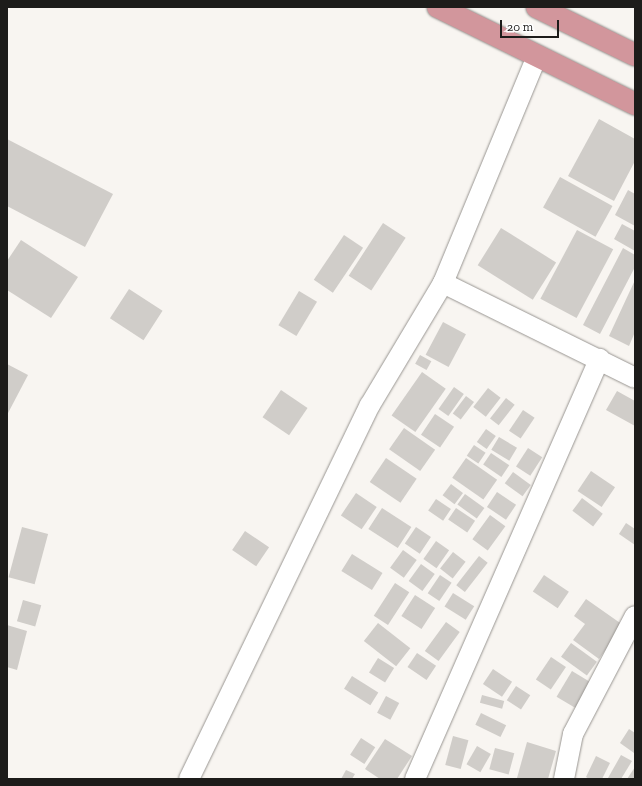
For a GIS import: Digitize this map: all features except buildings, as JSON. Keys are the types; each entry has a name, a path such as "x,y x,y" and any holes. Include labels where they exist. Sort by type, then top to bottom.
{"highway":[{"path":"438,7 635,104"},
{"path":"537,7 635,55"}],"street":[{"path":"189,779 370,405 443,283 537,56"},
{"path":"443,283 635,378"},
{"path":"415,779 599,359"},
{"path":"564,779 573,734 635,616"}]}
